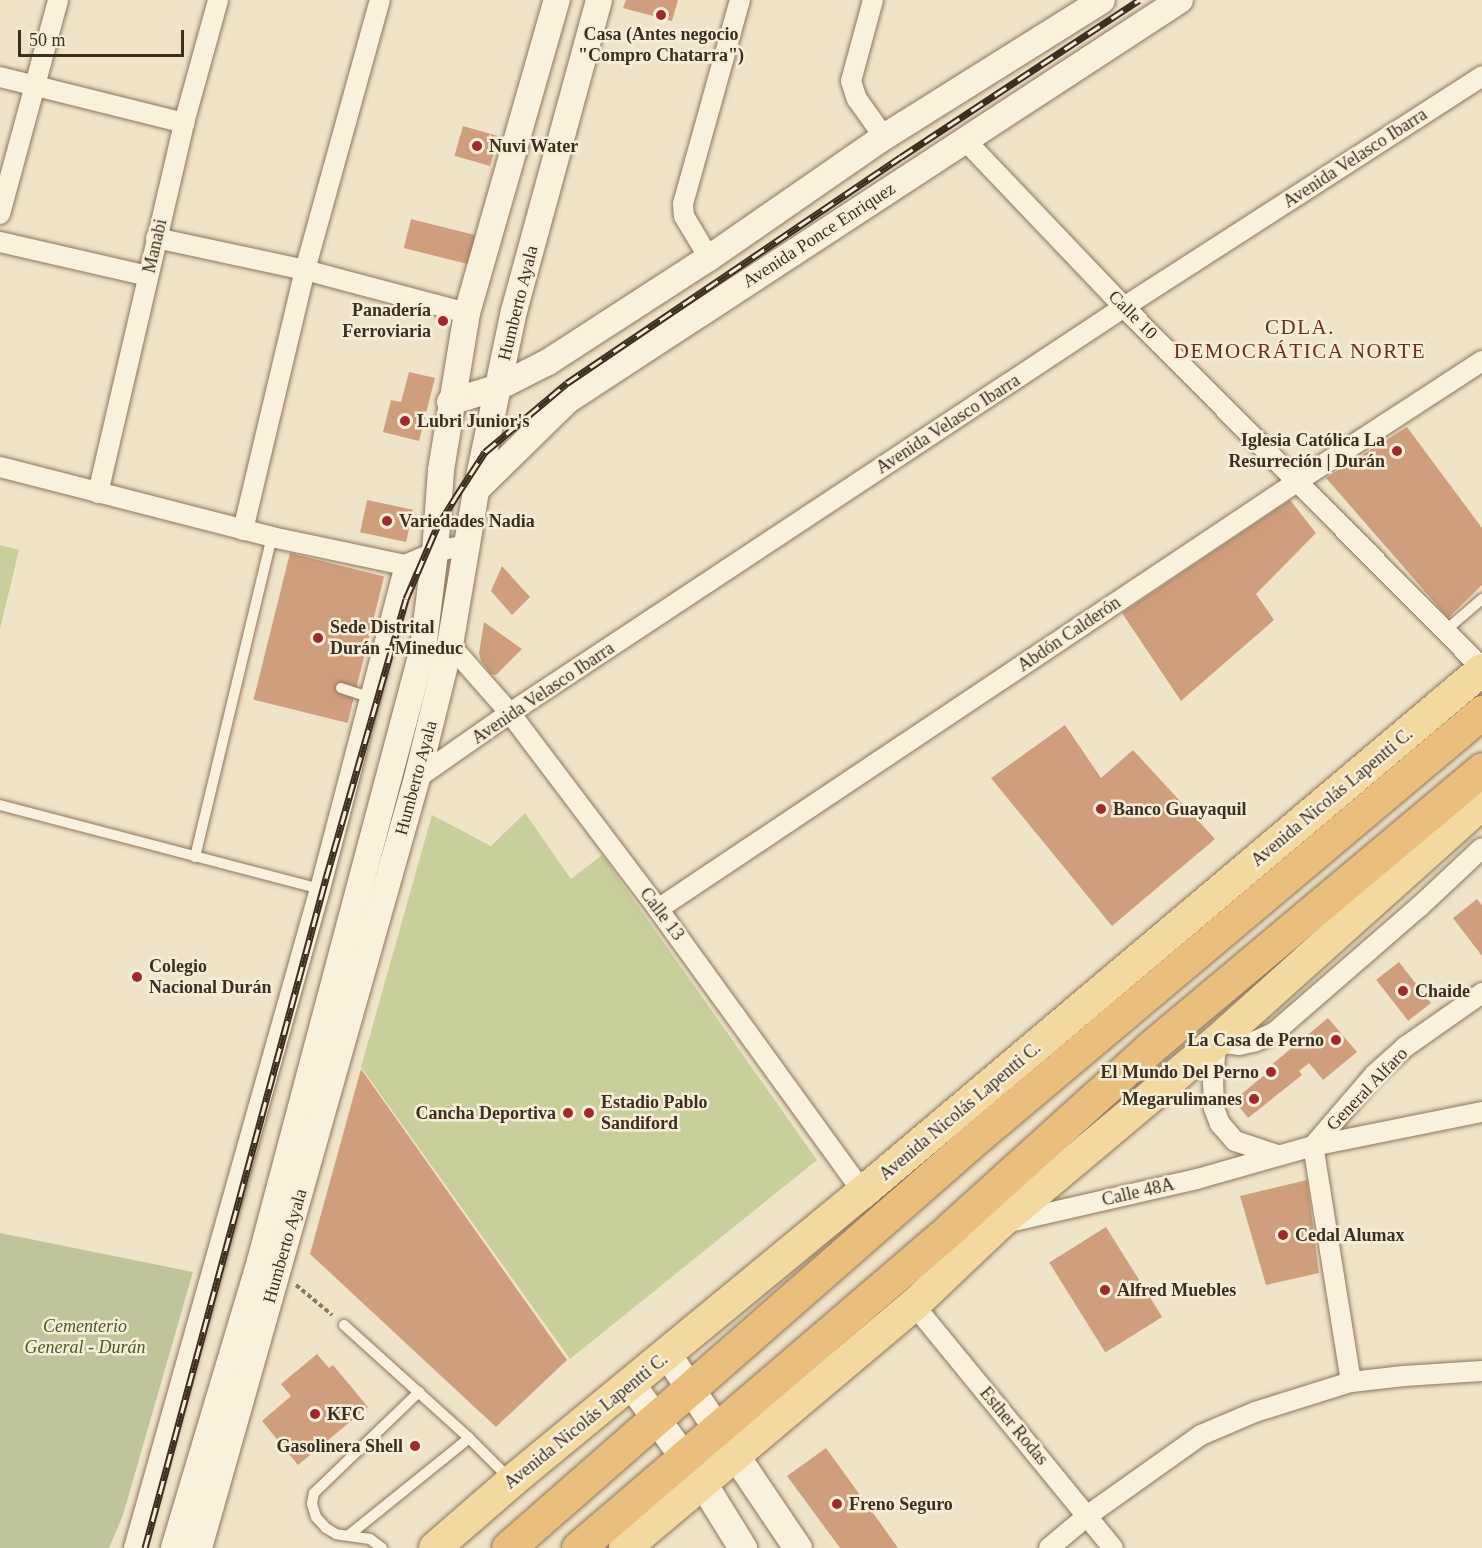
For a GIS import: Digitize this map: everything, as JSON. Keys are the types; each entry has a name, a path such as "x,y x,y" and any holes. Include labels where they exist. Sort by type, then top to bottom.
{"highway":[{"name":"Avenida Nicolás Lapentti C.","path":"508,1548 969,1144 1482,712"},
{"path":"579,1548 693,1469 727,1441 952,1227 1151,1047 1482,769"}],"main road":[{"name":"Avenida Nicolás Lapentti C.","path":"435,1548 512,1481 863,1192 1482,669"},
{"path":"727,1441 914,1305 999,1224 1216,1042 1482,803"},
{"path":"667,1354 798,1548"},
{"path":"631,1384 693,1469 743,1548"},
{"path":"625,1548 693,1469"}],"street":[{"path":"0,214 58,0"},
{"name":"Manabi","path":"98,493 156,238 184,123 218,0"},
{"path":"243,530 305,270 380,0"},
{"name":"Humberto Ayala","path":"174,1548 260,1261 423,649 450,402 467,313 557,0"},
{"name":"Humberto Ayala","path":"199,1548 417,778 450,645 465,545 514,311 598,0"},
{"path":"709,258 684,216 683,204 740,0"},
{"path":"873,0 851,81 856,99 884,137"},
{"path":"450,402 499,387 548,362 709,258 884,137 1102,0"},
{"name":"Avenida Ponce Enriquez","path":"476,490 568,400 964,139 1180,0"},
{"path":"0,76 184,123"},
{"name":"Avenida Velasco Ibarra","path":"417,778 510,714 1124,308 1482,76"},
{"name":"Calle 10","path":"964,139 1124,308 1446,630 1482,669"},
{"path":"156,238 305,270 467,313"},
{"path":"0,242 148,276"},
{"name":"Abdón Calderón","path":"658,909 1298,481 1482,362"},
{"path":"0,467 243,530 405,566 435,552 465,545"},
{"path":"439,501 476,490"},
{"path":"134,1548 320,889 405,566"},
{"name":"Calle 13","path":"450,645 510,714 658,909 863,1192"},
{"path":"1277,1155 1235,1141 1220,1124 1214,1108 1216,1042 1239,1045 1256,1041 1275,1032 1419,907 1482,848"},
{"name":"General Alfaro","path":"1313,1146 1374,1076 1405,1047 1482,993"},
{"name":"Calle 48A","path":"999,1224 1197,1179 1313,1146 1482,1112"},
{"path":"1313,1146 1351,1382"},
{"name":"Esther Rodas","path":"914,1305 1113,1548"},
{"path":"1049,1548 1087,1516 1201,1435 1255,1412 1351,1382 1482,1371"}],"lane":[{"path":"195,857 272,537"},
{"path":"1446,630 1482,599"},
{"path":"341,688 372,698"},
{"path":"0,805 320,889"},
{"path":"344,1325 469,1438 512,1481"},
{"path":"382,1548 370,1539 336,1534 316,1517 312,1504 314,1493 419,1392"},
{"path":"348,1535 469,1438"}],"path":[{"path":"278,1270 344,1325"}],"green space":[{"path":"0,545 19,550 0,629"},
{"name":"Estadio Pablo Sandiford","path":"525,813 571,879 602,855 817,1160 570,1359 361,1067 432,815 491,846"},
{"name":"Cementerio General - Durán","path":"0,1233 193,1272 123,1515 109,1548 0,1548"}],"building":[{"name":"Casa (Antes negocio \"Compro Chatarra\")","path":"626,0 678,0 672,21 623,8"},
{"name":"Nuvi Water","path":"463,126 499,136 490,166 454,156"},
{"path":"411,219 477,235 470,265 404,248"},
{"path":"409,372 435,378 419,441 383,432 391,400 401,402"},
{"path":"1407,427 1482,528 1482,585 1448,618 1326,478"},
{"name":"Variedades Nadia","path":"367,500 413,510 406,542 360,532"},
{"path":"1290,500 1316,533 1256,594 1274,620 1181,701 1122,613"},
{"name":"Sede Distrital Durán - Mineduc","path":"290,553 384,576 348,723 253,700"},
{"path":"502,566 530,597 512,615 491,591"},
{"path":"484,622 522,649 496,675 491,674 481,661 479,653"},
{"name":"Banco Guayaquil","path":"1065,725 1101,778 1133,750 1215,839 1112,926 991,778"},
{"path":"1477,899 1482,905 1482,956 1453,918"},
{"name":"Chaide","path":"1399,962 1431,1003 1408,1021 1376,980"},
{"path":"1328,1018 1357,1052 1323,1080 1309,1063 1299,1071 1302,1075 1248,1118 1234,1100 1267,1073 1264,1071"},
{"path":"361,1069 567,1360 496,1427 310,1254"},
{"name":"Cedal Alumax","path":"1307,1180 1319,1273 1266,1285 1240,1196"},
{"name":"Alfred Muebles","path":"1106,1227 1162,1317 1105,1352 1049,1263"},
{"name":"KFC","path":"317,1354 329,1368 333,1365 368,1407 298,1465 262,1421 291,1396 281,1384"},
{"name":"Freno Seguro","path":"826,1448 898,1548 840,1548 787,1476"}],"railway":[{"path":"145,1548 326,878 406,599 437,527 455,498 485,452 567,383 901,157 1139,0"}],"place":[{"name":"Casa (Antes negocio \"Compro Chatarra\")","path":"661,15"},
{"name":"Nuvi Water","path":"477,146"},
{"name":"Panadería Ferroviaria","path":"443,321"},
{"name":"Lubri Junior's","path":"405,421"},
{"name":"Iglesia Católica La Resurreción | Durán","path":"1397,451"},
{"name":"Variedades Nadia","path":"387,521"},
{"name":"Sede Distrital Durán - Mineduc","path":"318,638"},
{"name":"Banco Guayaquil","path":"1101,809"},
{"name":"Colegio Nacional Durán","path":"137,977"},
{"name":"Chaide","path":"1403,991"},
{"name":"La Casa de Perno","path":"1336,1040"},
{"name":"El Mundo Del Perno","path":"1271,1072"},
{"name":"Megarulimanes","path":"1254,1099"},
{"name":"Cancha Deportiva","path":"568,1113"},
{"name":"Estadio Pablo Sandiford","path":"589,1113"},
{"name":"Cedal Alumax","path":"1283,1235"},
{"name":"Alfred Muebles","path":"1105,1290"},
{"name":"KFC","path":"315,1414"},
{"name":"Gasolinera Shell","path":"415,1446"},
{"name":"Freno Seguro","path":"837,1504"}],"district":[{"name":"CDLA. DEMOCRÁTICA NORTE","path":"1300,339"}]}
